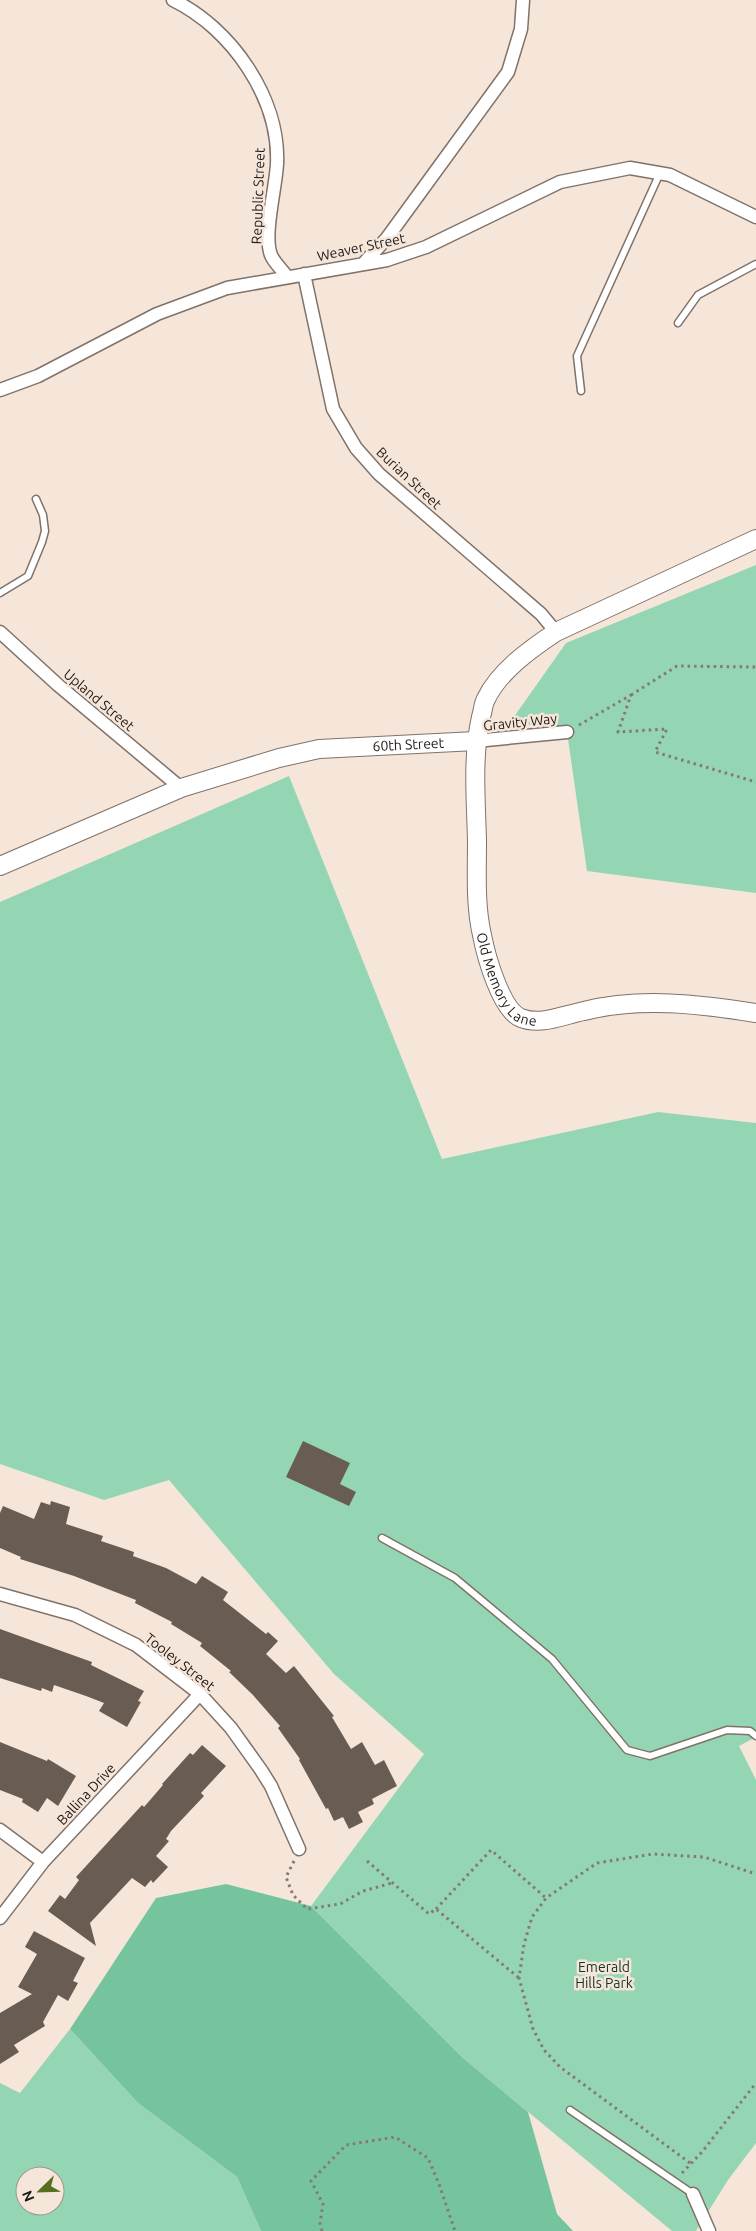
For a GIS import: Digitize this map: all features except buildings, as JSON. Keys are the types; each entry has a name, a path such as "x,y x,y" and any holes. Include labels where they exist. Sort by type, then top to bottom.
{"street":[{"name":"Republic Street","path":"174,0 195,13 228,42 254,78 263,98 275,140 277,163 269,235 271,255 287,277"},
{"path":"363,264 387,238 508,72 521,29 523,0"},
{"name":"Weaver Street","path":"0,390 38,376 157,314 227,288 387,260 426,247 560,182 630,168 660,173 670,175 756,217"},
{"name":"Burian Street","path":"304,274 333,409 356,448 379,474 541,614 556,632"},
{"path":"476,741 486,699 505,673 528,650 556,632 756,539"},
{"name":"Upland Street","path":"0,632 58,685 181,788"},
{"name":"Gravity Way","path":"476,741 567,732"},
{"name":"60th Street","path":"0,866 181,788 280,758 319,749 476,741"},
{"name":"Old Memory Lane","path":"476,741 478,904 482,934 505,1002 513,1014 540,1022 585,1010 633,1004 675,1003 756,1013"},
{"name":"Tooley Street","path":"0,1594 75,1615 128,1641 136,1645 200,1694 231,1728 261,1770 271,1786 299,1849"},
{"name":"Ballina Drive","path":"0,1918 43,1862 200,1694"},
{"path":"0,1830 12,1837 43,1862"},
{"path":"693,2194 709,2231"}],"lane":[{"path":"582,391 577,356 660,173"},
{"path":"678,322 698,295 756,264"},
{"path":"0,593 28,576 40,549 45,532 43,515 36,499"},
{"path":"382,1538 455,1578 552,1659 627,1750 650,1756 727,1730 750,1731 756,1736"},
{"path":"570,2110 693,2194"}],"path":[{"path":"567,732 677,666 756,667"},
{"path":"631,695 618,732 667,729 655,752 756,782"},
{"path":"299,1849 286,1877 293,1895 307,1909 340,1904 363,1890 392,1883"},
{"path":"367,1861 429,1914 436,1910 491,1850 546,1898"},
{"path":"756,1874 704,1857 653,1854 597,1863 546,1898 532,1916 524,1944 519,1978 533,2029 544,2050 560,2068 690,2163 702,2152 756,2083"},
{"path":"436,1910 519,1978"},
{"path":"322,2231 320,2223 323,2204 311,2181 346,2145 395,2137 428,2158 455,2231"}],"green space":[{"path":"756,565 756,893 587,871 567,732 511,721 566,643"},
{"name":"Emerald Hills Park","path":"289,776 442,1159 658,1112 756,1123 756,1737 739,1746 756,1780 756,2143 728,2180 696,2231 672,2231 463,2058 311,1906 424,1754 334,1674 169,1480 104,1500 0,1464 0,902"},
{"path":"226,1884 311,1906 463,2058 528,2112 557,2214 573,2231 261,2231 237,2177 138,2103 70,2029 156,1898"},
{"path":"70,2029 138,2103 237,2177 261,2231 0,2231 0,2083 20,2093"}]}
